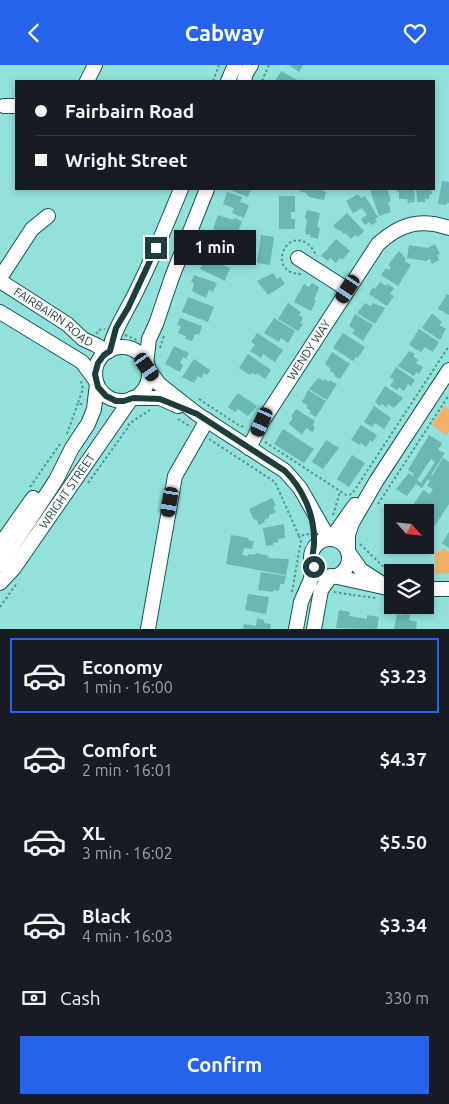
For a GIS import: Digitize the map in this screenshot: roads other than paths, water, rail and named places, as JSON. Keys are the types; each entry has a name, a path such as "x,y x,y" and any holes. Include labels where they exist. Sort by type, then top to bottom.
{"street":[{"path":"88,80 95,65"},
{"path":"228,80 235,65"},
{"path":"244,80 251,65"},
{"path":"108,352 115,331 152,258 181,190"},
{"path":"132,399 141,393 146,385 148,376 147,344 207,190"},
{"path":"0,280 32,229 48,216"},
{"name":"WENDY WAY","path":"246,446 378,244 391,232 415,223 436,223 449,228"},
{"path":"298,258 348,289"},
{"name":"FAIRBAIRN ROAD","path":"0,280 67,324 81,337 108,352"},
{"name":"FAIRBAIRN ROAD","path":"0,312 84,364 96,382"},
{"path":"203,425 160,384 140,355 131,349 120,348 108,352 99,360 96,367 96,382 100,390 109,398 120,401 156,398 165,400 203,425 246,446 285,471 305,497 330,539"},
{"path":"384,580 361,570 348,538 350,529 377,479 449,370"},
{"name":"WRIGHT STREET","path":"0,565 56,480 73,447 88,424 94,409 96,382"},
{"name":"WRIGHT STREET","path":"0,583 14,568 132,399"},
{"path":"148,629 175,476 203,425"},
{"name":"WRIGHT STREET","path":"0,545 53,468 65,463"},
{"path":"330,539 344,518 377,479"},
{"path":"305,497 327,517 333,519 344,518"},
{"path":"296,629 301,602 311,579 314,533 305,497"},
{"path":"352,549 341,542 330,539 318,543 312,555 316,570 323,575 384,583"},
{"path":"314,629 321,590 332,576 339,574 346,568 352,549"},
{"path":"434,589 449,589"}]}
